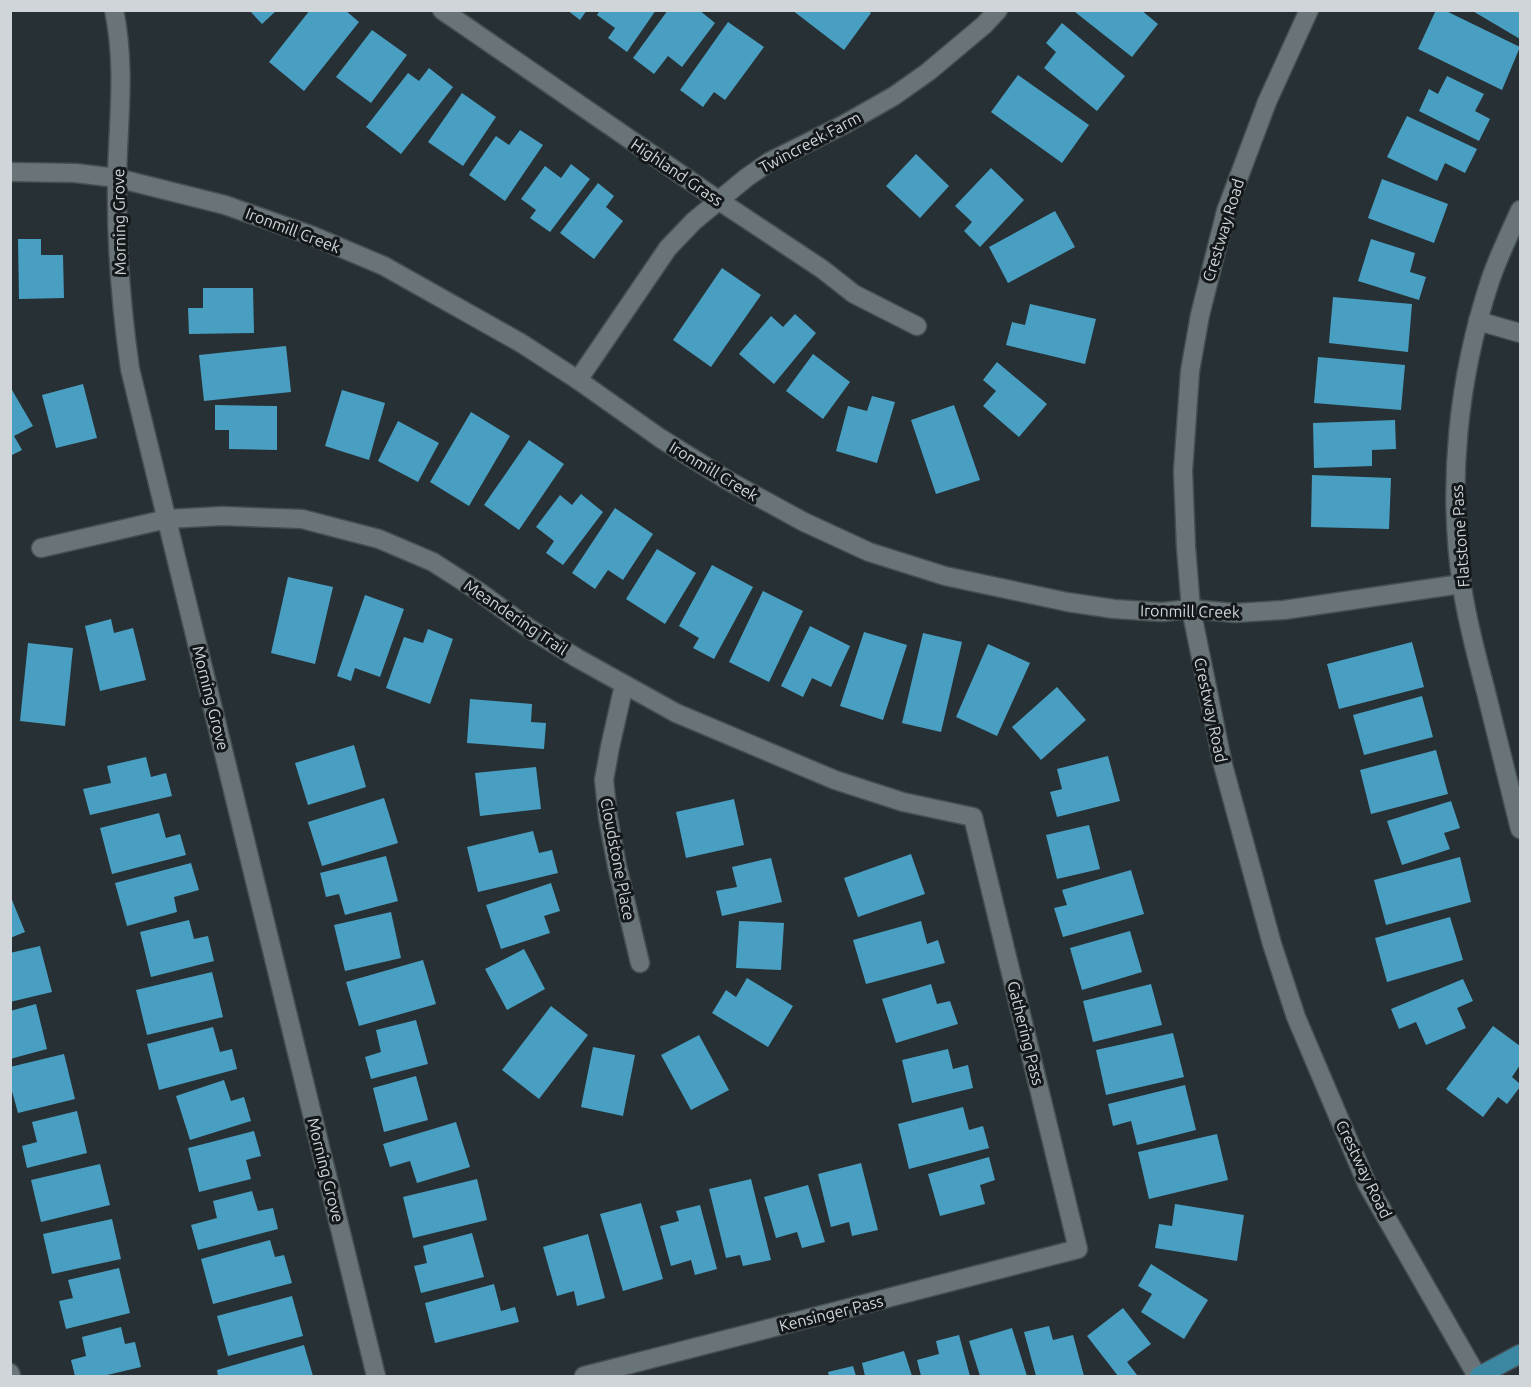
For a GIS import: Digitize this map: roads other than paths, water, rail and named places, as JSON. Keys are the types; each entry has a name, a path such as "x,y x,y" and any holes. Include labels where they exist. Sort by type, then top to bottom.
{"main road":[{"path":"1478,1377 1521,1354"}],"street":[{"name":"Morning Grove","path":"114,10 120,46 122,86 117,178 119,275 130,369 376,1377"},
{"name":"Highland Grass","path":"442,10 822,269 854,294 917,326"},
{"name":"Twincreek Farm","path":"578,380 668,248 694,221 769,162 843,125 894,96 928,72 984,25 998,10"},
{"name":"Crestway Road","path":"1309,10 1267,102 1226,211 1200,315 1190,370 1183,471 1191,609 1223,765 1272,944 1296,1017 1367,1184 1478,1377"},
{"name":"Ironmill Creek","path":"10,172 75,173 117,178 225,205 313,236 384,266 520,343 578,380 660,438 727,480 804,522 868,552 945,576 1067,602 1114,609 1162,612 1191,609 1235,613 1284,610 1461,584"},
{"name":"Flatstone Pass","path":"1521,210 1490,279 1478,321 1461,412 1455,484 1455,518 1461,584 1469,627 1521,829"},
{"path":"1478,321 1521,333"},
{"name":"Meandering Trail","path":"41,548 167,519 222,516 302,519 379,539 433,562 530,629 676,713 835,780 903,802 973,817"},
{"name":"Cloudstone Place","path":"624,685 604,780 617,866 640,963"},
{"name":"Gathering Pass","path":"973,817 1078,1249"},
{"name":"Kensinger Pass","path":"584,1377 1078,1249"}]}
